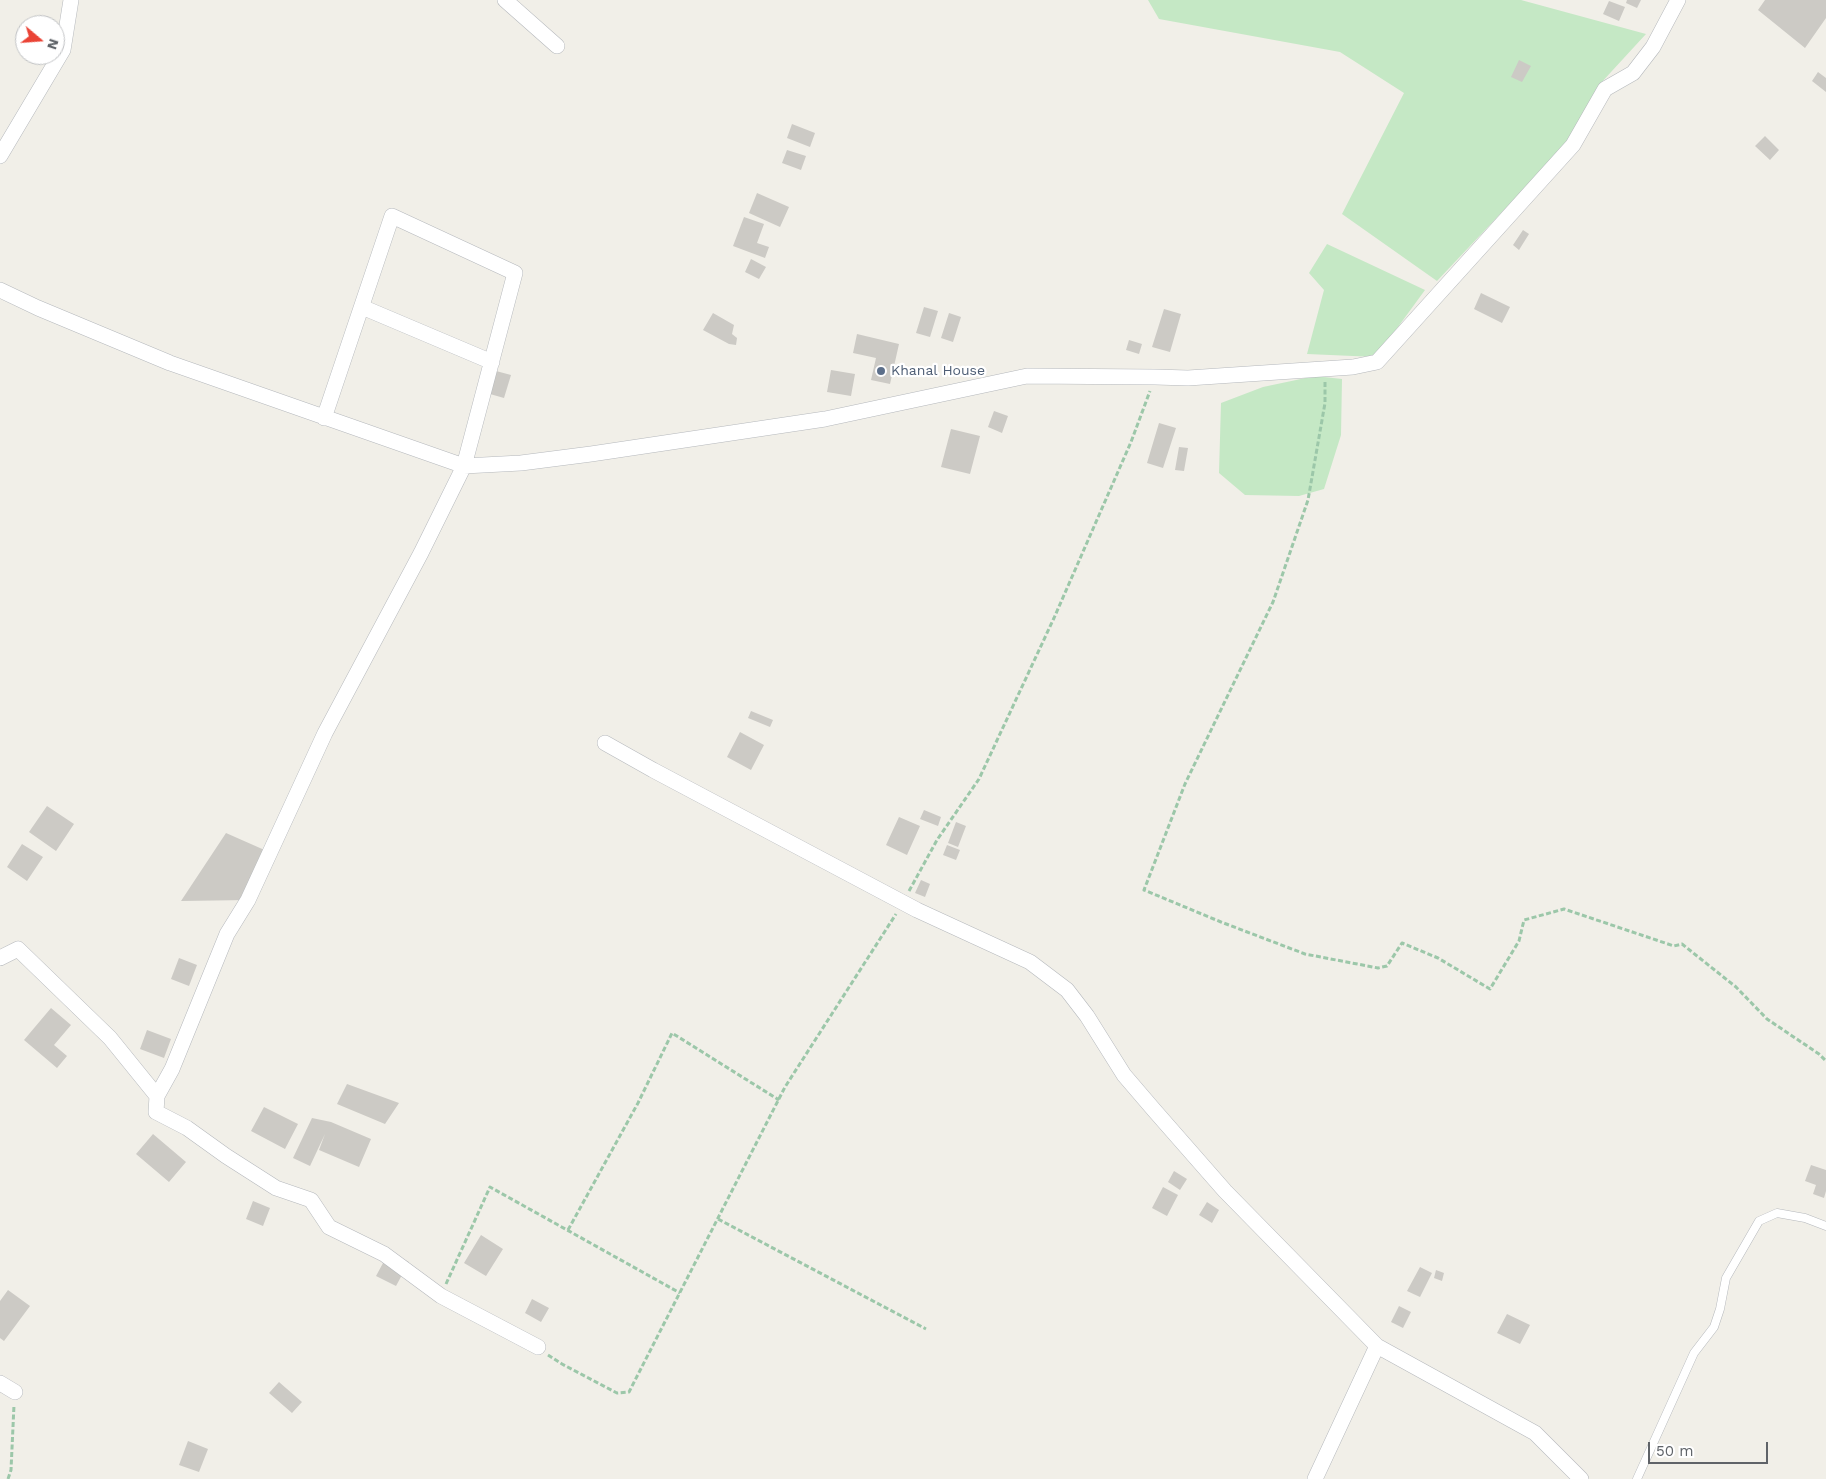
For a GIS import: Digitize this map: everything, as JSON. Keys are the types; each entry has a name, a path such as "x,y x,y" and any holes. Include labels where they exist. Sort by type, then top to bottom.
{"street":[{"path":"0,156 63,50 71,0"},
{"path":"505,0 558,46"},
{"path":"0,290 38,308 170,363 464,466 521,463 591,454 825,419 1027,376 1188,378 1326,370 1377,362 1573,144 1605,89 1632,73 1653,47 1678,0"},
{"path":"324,418 392,216 516,273 464,466 422,553 325,733 248,900 227,934 172,1069 157,1096 156,1112 187,1128 276,1188 311,1200 329,1227 384,1254 441,1296 538,1348"},
{"path":"362,307 492,362"},
{"path":"605,743 903,903 1030,962 1067,990 1087,1016 1124,1075 1154,1110 1225,1190 1377,1346 1535,1433 1581,1479"},
{"path":"0,958 18,949 110,1038 157,1096"},
{"path":"1315,1479 1377,1346"},
{"path":"0,1383 15,1392"}],"lane":[{"path":"1638,1479 1694,1353 1714,1327 1720,1309 1726,1278 1760,1221 1777,1213 1805,1218 1826,1226"}],"path":[{"path":"1326,370 1325,403 1308,500 1276,592 1185,784 1144,890 1305,954 1378,968 1387,966 1402,943 1438,958 1490,988 1519,941 1524,920 1564,909 1674,946 1682,944 1736,987 1767,1019 1819,1054 1826,1061"},
{"path":"538,1348 562,1364 617,1393 629,1392 785,1087 903,903 937,840 979,779 1098,519 1156,377"},
{"path":"568,1230 638,1104 672,1033 778,1100"},
{"path":"441,1296 490,1186 680,1293"},
{"path":"718,1219 926,1329"},
{"path":"8,1479 15,1392"}],"green space":[{"path":"1148,0 1521,0 1646,34 1600,84 1568,142 1437,281 1342,214 1404,93 1340,52 1159,19"},
{"path":"1327,244 1425,290 1376,357 1307,354 1324,290 1309,273"},
{"path":"1315,376 1342,379 1341,435 1324,489 1299,496 1245,495 1219,473 1221,403 1263,387"}],"building":[{"path":"1627,0 1641,0 1637,8 1626,3"},
{"path":"1765,0 1826,0 1826,18 1805,48 1758,10"},
{"path":"1609,1 1625,7 1619,21 1603,14"},
{"path":"1519,60 1531,66 1522,82 1511,77"},
{"path":"1818,72 1826,78 1826,92 1812,81"},
{"path":"792,124 815,133 810,147 787,138"},
{"path":"1765,136 1779,150 1770,160 1755,146"},
{"path":"787,150 806,156 801,170 782,163"},
{"path":"757,193 789,207 780,227 749,213"},
{"path":"744,217 764,224 757,243 769,247 765,258 733,246"},
{"path":"1523,230 1529,234 1519,250 1513,245"},
{"path":"751,259 766,267 759,279 745,272"},
{"path":"1481,293 1510,307 1502,323 1474,309"},
{"path":"924,307 938,311 930,337 916,333"},
{"path":"1164,309 1181,314 1170,352 1152,347"},
{"path":"713,313 734,325 732,334 737,338 736,345 729,344 703,330"},
{"path":"949,313 961,317 953,342 941,338"},
{"path":"857,334 899,344 890,384 871,380 876,358 853,353"},
{"path":"1129,340 1142,344 1139,354 1126,350"},
{"path":"831,370 855,374 851,396 827,392"},
{"path":"496,371 511,375 504,398 490,394"},
{"path":"994,411 1008,416 1002,433 988,427"},
{"path":"1159,423 1176,428 1163,468 1147,463"},
{"path":"951,429 980,436 970,474 941,467"},
{"path":"1179,447 1188,448 1184,471 1175,470"},
{"path":"751,711 773,720 770,727 748,718"},
{"path":"740,732 764,745 751,770 727,757"},
{"path":"47,806 74,824 56,851 29,832"},
{"path":"924,810 941,817 938,826 920,819"},
{"path":"899,817 920,826 907,855 886,845"},
{"path":"956,822 966,826 958,847 948,843"},
{"path":"226,833 269,852 248,900 181,901"},
{"path":"22,844 43,857 27,881 7,867"},
{"path":"947,845 960,850 956,860 943,855"},
{"path":"921,880 930,884 925,897 915,893"},
{"path":"179,958 197,965 189,986 171,979"},
{"path":"51,1008 71,1025 54,1045 67,1056 57,1068 24,1040"},
{"path":"147,1030 171,1039 164,1058 140,1049"},
{"path":"347,1084 399,1103 385,1124 337,1104"},
{"path":"264,1107 298,1124 285,1149 251,1131"},
{"path":"312,1118 331,1122 371,1139 359,1167 319,1150 325,1134 310,1166 293,1158"},
{"path":"153,1134 186,1162 169,1182 136,1154"},
{"path":"1811,1165 1826,1170 1824,1198 1813,1194 1816,1185 1805,1181"},
{"path":"1174,1171 1187,1179 1180,1190 1168,1182"},
{"path":"1163,1187 1178,1195 1167,1216 1152,1208"},
{"path":"253,1201 270,1208 263,1226 246,1219"},
{"path":"1207,1202 1219,1210 1212,1223 1199,1215"},
{"path":"481,1235 503,1249 486,1276 464,1263"},
{"path":"389,1252 409,1262 396,1286 376,1276"},
{"path":"1420,1267 1432,1273 1420,1297 1407,1291"},
{"path":"1436,1270 1444,1273 1442,1281 1434,1278"},
{"path":"8,1290 30,1306 4,1341 0,1338 0,1301"},
{"path":"532,1299 549,1308 541,1322 525,1313"},
{"path":"1399,1306 1411,1312 1403,1328 1391,1322"},
{"path":"1507,1314 1530,1325 1520,1344 1497,1333"},
{"path":"279,1382 302,1402 292,1413 269,1393"},
{"path":"188,1441 208,1449 199,1472 179,1465"}],"place":[{"name":"Khanal House","path":"881,371"}]}
